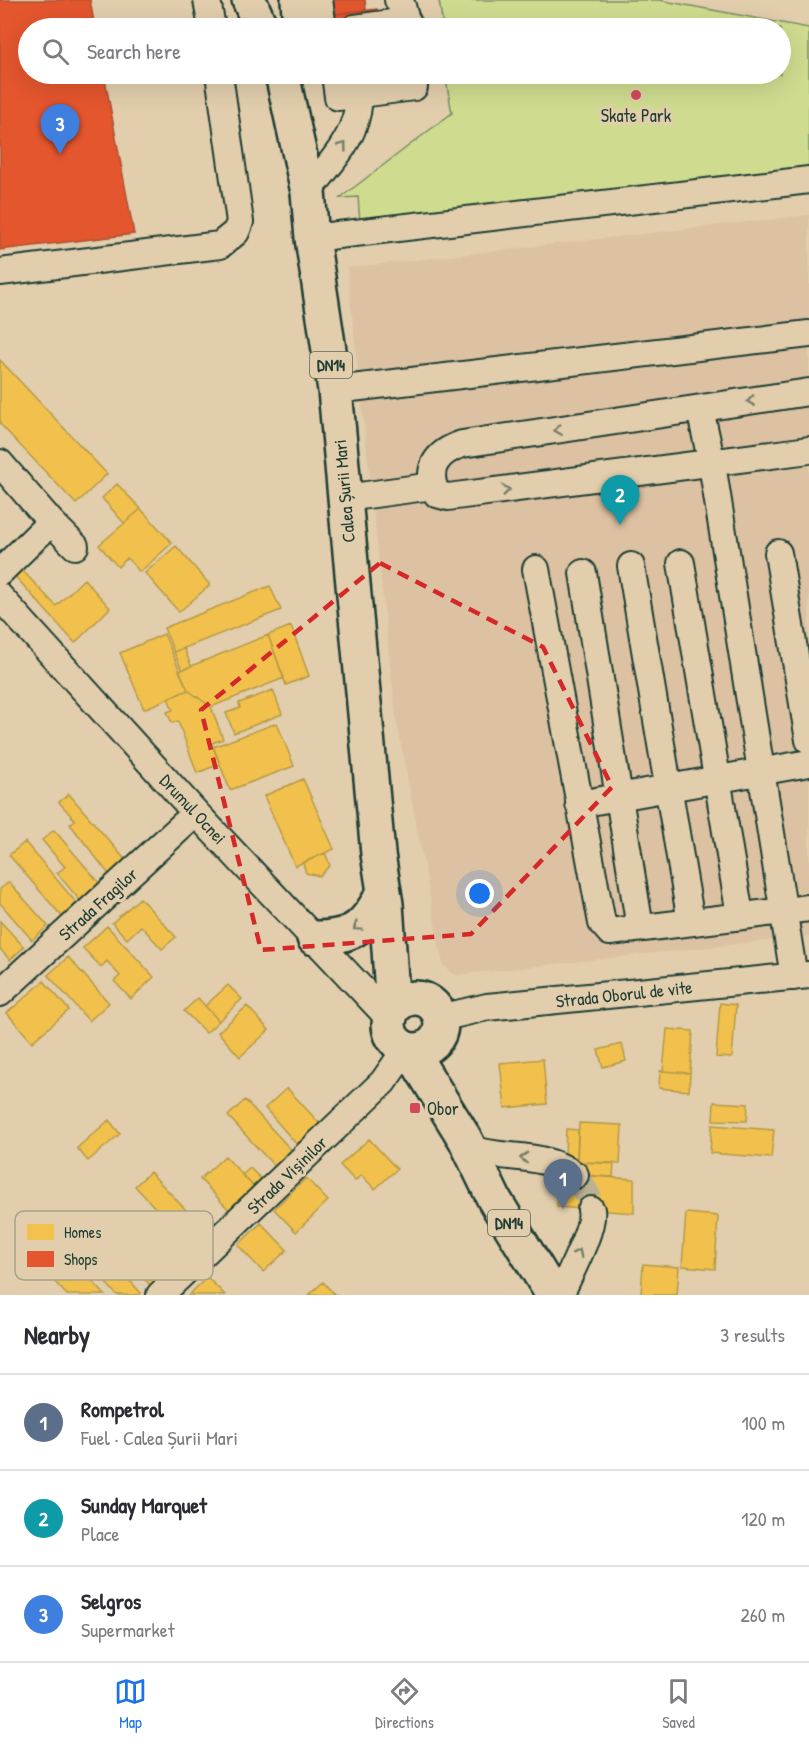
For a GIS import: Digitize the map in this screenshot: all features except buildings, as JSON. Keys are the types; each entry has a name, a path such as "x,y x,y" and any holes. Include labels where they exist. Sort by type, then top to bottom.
{"main road":[{"path":"249,0 257,18"},
{"path":"298,0 299,18"},
{"name":"Calea Șurii Mari","path":"287,84 309,192 312,238 335,390 376,842 385,898 413,1026 494,1199 553,1295"},
{"path":"314,938 338,938 355,930 369,919 385,898"}],"street":[{"path":"207,0 210,18"},
{"path":"319,0 322,18"},
{"path":"0,272 220,245 229,239 240,222 220,84"},
{"path":"336,84 338,97 371,84"},
{"path":"309,192 353,132 375,84"},
{"path":"312,238 809,180"},
{"path":"335,390 809,334"},
{"path":"809,392 462,444 445,450 435,462 433,486 437,494 448,497 809,450"},
{"path":"700,409 712,464 762,771 797,910 801,976"},
{"path":"0,463 75,546"},
{"path":"345,498 433,486"},
{"path":"0,572 51,522"},
{"path":"778,553 809,740"},
{"path":"681,563 740,915"},
{"path":"631,566 691,922"},
{"path":"536,569 602,923 610,932 797,910"},
{"path":"583,573 640,928"},
{"name":"Drumul Ocnei","path":"0,597 196,813 314,938 413,1026"},
{"path":"579,804 809,763"},
{"name":"Strada Fragilor","path":"0,993 196,813"},
{"name":"Strada Oborul de vite","path":"413,1026 487,1007 801,976"},
{"name":"Strada Vișinilor","path":"213,1245 384,1082 413,1026"},
{"path":"467,1144 491,1155 541,1158 558,1163 575,1175"},
{"path":"560,1295 587,1236 593,1218 591,1210"},
{"name":"Strada Vișinilor","path":"160,1295 176,1280"}],"highlighted area":[{"path":"380,563 543,647 612,787 471,934 261,950 201,710"}],"shaded area":[{"path":"809,215 809,936 455,975 443,965 396,718 347,268"}],"green space":[{"name":"Skate Park","path":"439,0 659,0 755,18 442,18"},
{"name":"Skate Park","path":"791,25 809,28 809,175 360,222 358,197 340,198 452,113 447,84 791,84"}],"tunnel":[{"path":"575,1175 588,1196 591,1210"}],"place":[{"name":"Skate Park","path":"636,95"},
{"name":"Selgros","path":"60,154"},
{"name":"Sunday Marquet","path":"620,525"},
{"name":"Obor","path":"415,1108"},
{"name":"Rompetrol","path":"563,1209"}]}
